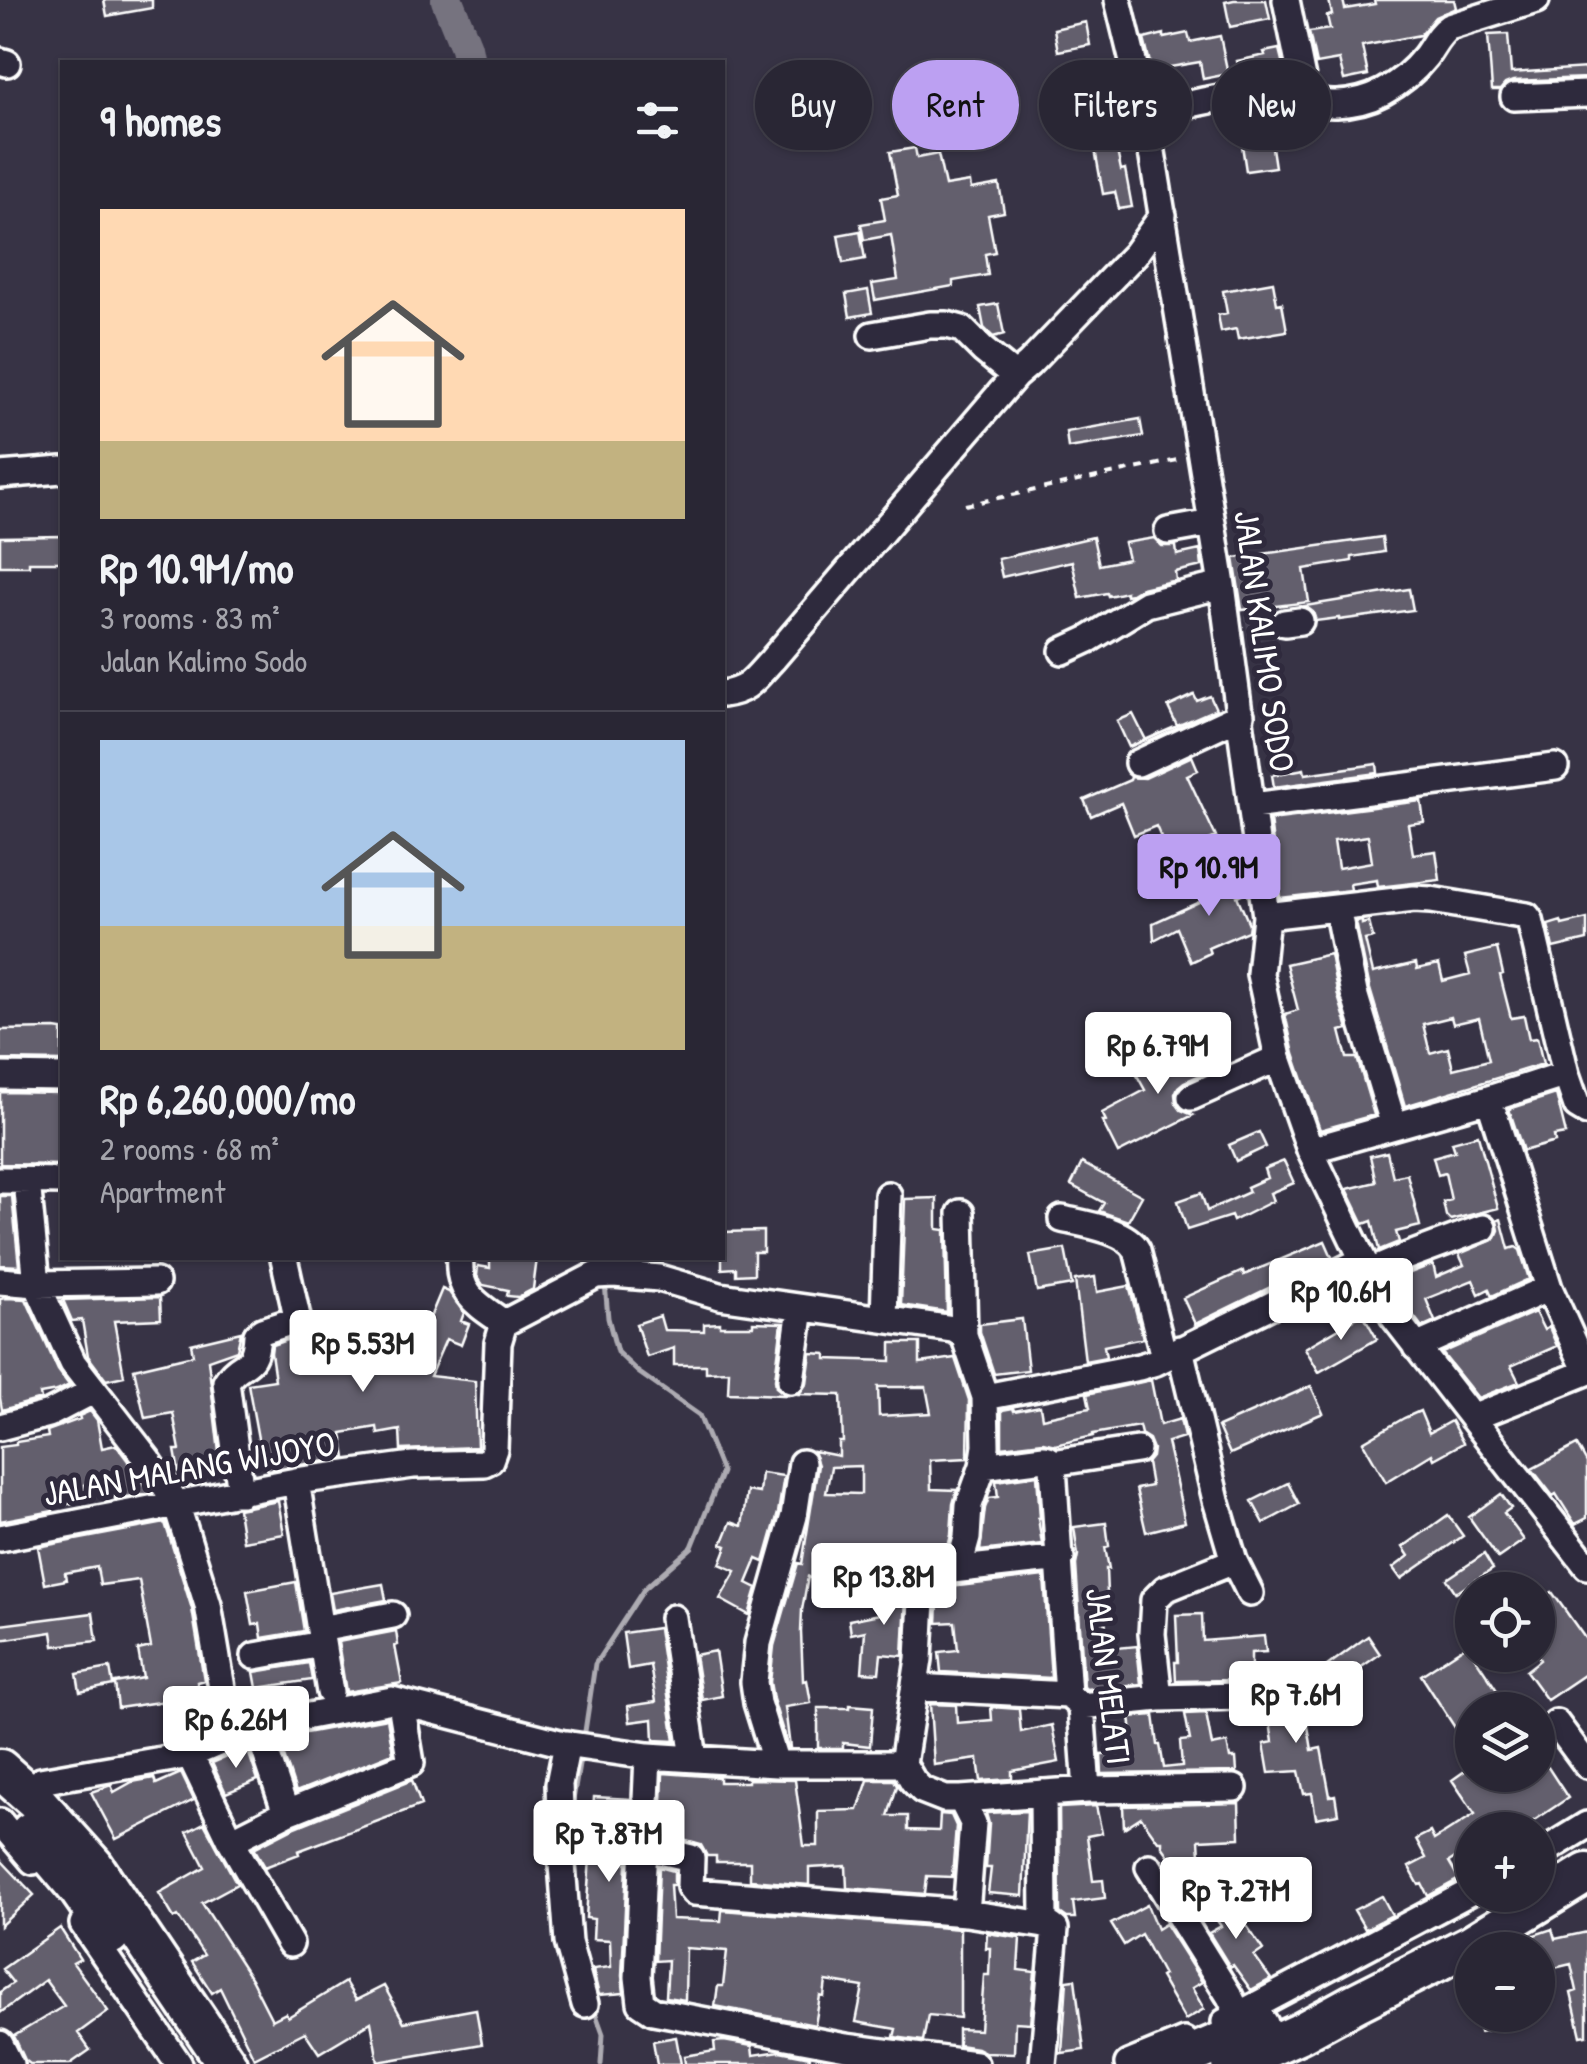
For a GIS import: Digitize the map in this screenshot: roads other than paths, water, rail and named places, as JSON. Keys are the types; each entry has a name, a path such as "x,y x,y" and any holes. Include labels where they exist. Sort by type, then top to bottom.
{"highway":[{"path":"0,1769 35,1800 94,1866 227,2064"},
{"path":"0,1802 78,1889 200,2064"},
{"path":"1555,1864 1587,1844"},
{"path":"1232,2064 1472,1944 1587,1874"},
{"path":"1169,2064 1300,2006 1476,1912"}],"street":[{"name":"JALAN KALIMO SODO","path":"1118,0 1133,60"},
{"path":"1286,0 1298,60"},
{"path":"1331,105 1370,98 1388,90 1424,60 1438,36 1449,27 1536,0"},
{"path":"1514,97 1587,94"},
{"name":"JALAN KALIMO SODO","path":"1152,150 1222,584 1238,630 1241,714 1266,916 1260,974 1278,1058 1310,1150 1393,1316 1472,1418 1578,1537 1587,1566"},
{"path":"725,693 748,687 1015,376 1135,254 1163,215"},
{"path":"872,334 947,325 962,330 1015,376"},
{"path":"0,476 60,470"},
{"path":"1168,531 1212,523"},
{"path":"1063,651 1146,604 1222,584"},
{"path":"1138,763 1241,714"},
{"path":"1253,806 1555,767"},
{"path":"1266,916 1402,900 1431,900 1527,916 1566,1074 1576,1106 1587,1112"},
{"path":"1336,908 1354,993 1394,1126"},
{"path":"1191,1097 1278,1058"},
{"path":"1310,1150 1489,1100 1566,1074"},
{"path":"0,1076 60,1076"},
{"path":"1472,1418 1587,1372 1550,1288 1489,1100"},
{"path":"0,1180 60,1181"},
{"path":"28,1181 37,1284 73,1363 176,1503 208,1605 230,1736"},
{"path":"884,1320 888,1195"},
{"path":"961,1213 964,1334 985,1398 986,1446 969,1505 962,1556 932,1580 922,1600 915,1687 903,1764 922,1790 945,1799 1087,1790 1234,1788"},
{"path":"1062,1219 1132,1241 1137,1250 1160,1359 1216,1500 1234,1561 1250,1593"},
{"path":"985,1398 1160,1359 1366,1266 1484,1228"},
{"path":"241,1492 226,1382 232,1370 254,1358 257,1335 296,1320 284,1260"},
{"path":"460,1260 465,1291 504,1323 602,1270 659,1278 720,1296 953,1329 964,1334"},
{"path":"0,1281 156,1282"},
{"path":"1416,1347 1550,1288"},
{"path":"791,1380 801,1308"},
{"name":"JALAN MALANG WIJOYO","path":"0,1538 296,1481 412,1465 476,1465 490,1460 496,1438 498,1344 504,1323"},
{"path":"0,1427 49,1414 93,1391"},
{"path":"983,1466 1044,1458 1052,1463 1138,1450"},
{"path":"776,1764 754,1682 758,1644 794,1516 802,1463"},
{"name":"JALAN MELATI","path":"1052,1463 1087,1790"},
{"path":"296,1481 330,1692"},
{"path":"865,1562 932,1566 944,1571 1061,1558"},
{"path":"1159,1698 1152,1634 1154,1600 1165,1588 1234,1561"},
{"path":"255,1656 394,1615"},
{"path":"673,1618 694,1758"},
{"path":"915,1687 1075,1700 1242,1696"},
{"path":"40,1781 190,1755 257,1726 392,1700 569,1744 648,1756 776,1764 903,1764"},
{"path":"232,1840 286,1813 412,1762 408,1706"},
{"path":"1556,1723 1587,1765"},
{"path":"257,1726 286,1813"},
{"path":"569,1744 559,1784 562,1864 568,1942 585,2004"},
{"path":"0,1748 40,1781 83,1829 246,2064"},
{"path":"190,1755 290,1944"},
{"path":"648,1756 638,1977 641,2003 654,2011 846,2047 975,2064"},
{"path":"1043,1793 1044,1925"},
{"path":"961,1799 973,1823 966,1913"},
{"path":"0,1822 74,1910 179,2064"},
{"path":"1555,1845 1587,1825"},
{"path":"644,1847 691,1858 690,1888 694,1892 966,1913 1052,1926 1055,1930 1042,2064"},
{"path":"1149,1868 1238,2016"},
{"path":"1516,1932 1587,1894"},
{"path":"1128,2064 1238,2016 1455,1899"},
{"path":"1274,2064 1455,1965"},
{"path":"0,2044 10,2064"}],"waterway":[{"path":"447,0 469,60"},
{"path":"584,1738 595,1664 644,1589 692,1547 722,1472 699,1415 638,1372 617,1352 608,1318 605,1283"},
{"path":"571,1812 581,1753"},
{"path":"594,2009 603,2034 601,2064"}],"tunnel":[{"path":"1247,629 1285,623"}]}
